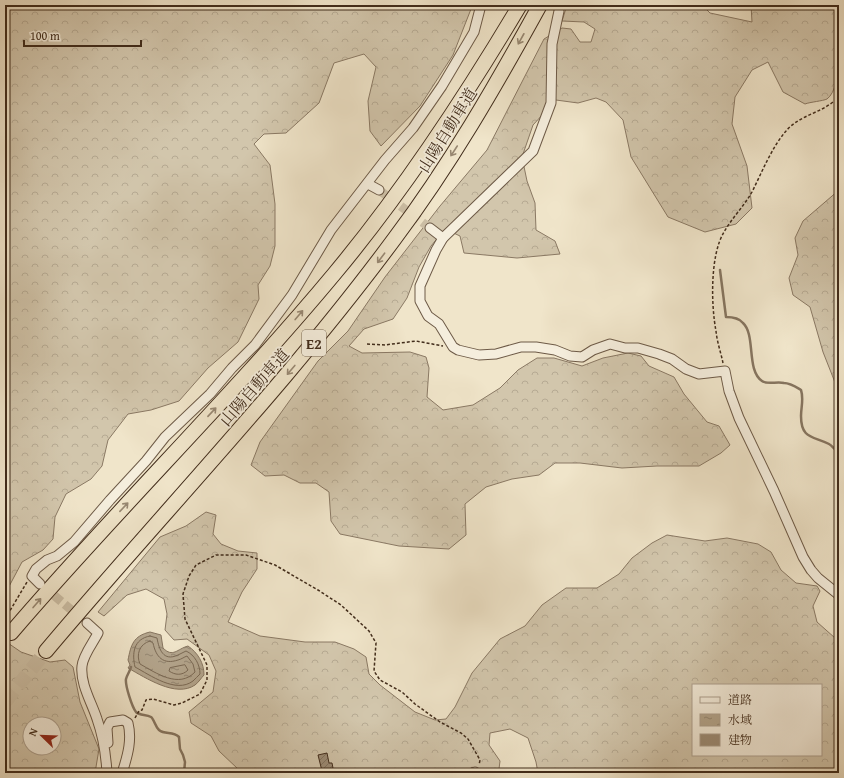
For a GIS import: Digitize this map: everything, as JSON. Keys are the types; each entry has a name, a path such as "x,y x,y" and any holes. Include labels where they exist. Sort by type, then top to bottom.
{"highway":[{"name":"山陽自動車道","path":"11,633 104,528 250,371 336,272 416,168 451,117 520,5"},
{"name":"山陽自動車道","path":"46,651 89,600 272,393 356,291 397,236 473,122 509,62 540,5"}],"street":[{"path":"40,584 32,576 36,569 47,560 57,556 74,542 146,461 165,437 210,394 232,368 255,345 292,295 331,230 385,160 413,128 442,86 474,32 481,5"},
{"path":"559,11 552,44 551,103 534,151 443,238 420,286 420,301 428,316 439,324 453,347 458,350 479,355 496,354 521,347 536,347 555,350 570,356 582,357 593,350 610,344 625,348 638,348 659,354 672,359 686,369 699,374 725,371 729,391 739,418 774,491 803,557 818,578 839,595"},
{"path":"368,184 379,190"},
{"path":"430,228 443,238"},
{"path":"87,623 98,633 84,658 82,666 83,681 98,720 106,760 106,773"},
{"path":"106,760 108,751 107,728 110,722 122,720 128,723 130,732 129,752 123,773"}],"path":[{"path":"725,371 715,330 714,262 718,242 724,231 746,203 778,142 787,130 801,118 826,107 839,96"},
{"path":"367,344 384,345 416,341 453,347"},
{"path":"136,716 139,711 142,710 146,700 153,699 174,705 182,703 200,694 207,680 207,665 185,619 183,594 189,576 196,565 216,555 246,555 275,565 318,590 341,605 369,631 376,643 374,671 380,680 402,692 415,704 440,722 462,733 468,739 480,760 474,772"},
{"path":"5,619 15,600 32,576"}],"green space":[{"path":"5,5 470,5 471,9 453,55 420,106 381,146 370,131 368,101 376,67 364,54 334,63 319,103 286,133 264,134 254,144 270,165 275,204 275,246 270,266 258,285 259,299 238,342 208,368 179,401 151,410 128,414 108,440 102,466 91,479 66,494 55,517 53,539 43,550 22,562 5,594"},
{"path":"567,5 702,5 710,13 752,22 751,5 839,5 840,40 836,82 827,99 805,104 783,92 768,62 752,70 735,97 732,124 747,166 752,208 736,224 705,232 668,217 631,157 623,120 606,102 596,98 578,103 556,100 533,125 522,157 527,181 535,203 536,230 555,241 560,254 517,258 464,253 460,236 445,229 431,246 419,267 407,298 393,319 364,329 349,346 362,353 410,352 426,357 429,368 427,397 443,410 473,405 500,388 518,370 537,358 554,358 582,366 603,358 628,353 641,356 649,366 674,377 684,394 707,422 719,426 730,445 721,453 699,466 622,468 580,463 555,463 539,475 512,479 486,487 465,504 466,535 449,549 399,546 340,534 331,521 329,492 316,483 300,483 284,475 265,476 251,465 260,442 318,361 348,331 385,277 440,206 487,150 544,39 562,28 571,29 580,42 591,42 595,29 584,22 562,21"},
{"path":"839,190 839,387 836,385 823,352 810,307 793,295 789,278 798,255 795,238 803,221"},
{"path":"206,512 216,515 213,534 221,544 238,551 257,553 257,569 242,592 228,622 260,636 305,642 335,642 354,649 366,657 369,674 380,685 415,712 435,720 446,719 455,707 472,673 500,639 525,626 542,605 566,588 597,588 619,574 632,558 652,543 667,535 705,541 727,538 758,544 771,552 781,570 796,583 817,586 820,591 813,606 817,622 835,638 839,638 839,773 538,773 528,738 510,729 490,733 489,745 500,761 499,769 496,773 480,773 472,767 465,773 248,773 238,769 219,751 211,736 191,723 189,712 213,692 216,671 209,655 187,639 174,640 165,630 167,614 164,599 146,589 127,595 104,616 98,612 160,537 186,526"},
{"path":"5,641 21,652 50,662 65,660 73,667 80,702 99,749 95,773 5,773"}],"water":[{"path":"150,632 161,635 163,648 166,651 172,653 188,646 195,652 202,662 204,675 195,685 179,689 170,688 152,681 128,668 130,665 128,660 129,655 134,642 140,636"}],"building":[{"path":"327,753 329,763 332,763 333,768 322,771 318,755"}],"waterway":[{"path":"720,270 726,317 739,320 747,328 752,361 757,376 764,382 786,383 801,390 801,416 803,429 809,436 829,444 839,452"},
{"path":"131,667 126,678 126,682 134,709 139,714 151,717 159,730 177,735 179,737 180,749 185,762 184,773"}],"tunnel":[{"path":"379,190 430,228"},
{"path":"44,587 87,623"},
{"path":"5,702 46,651"}]}
